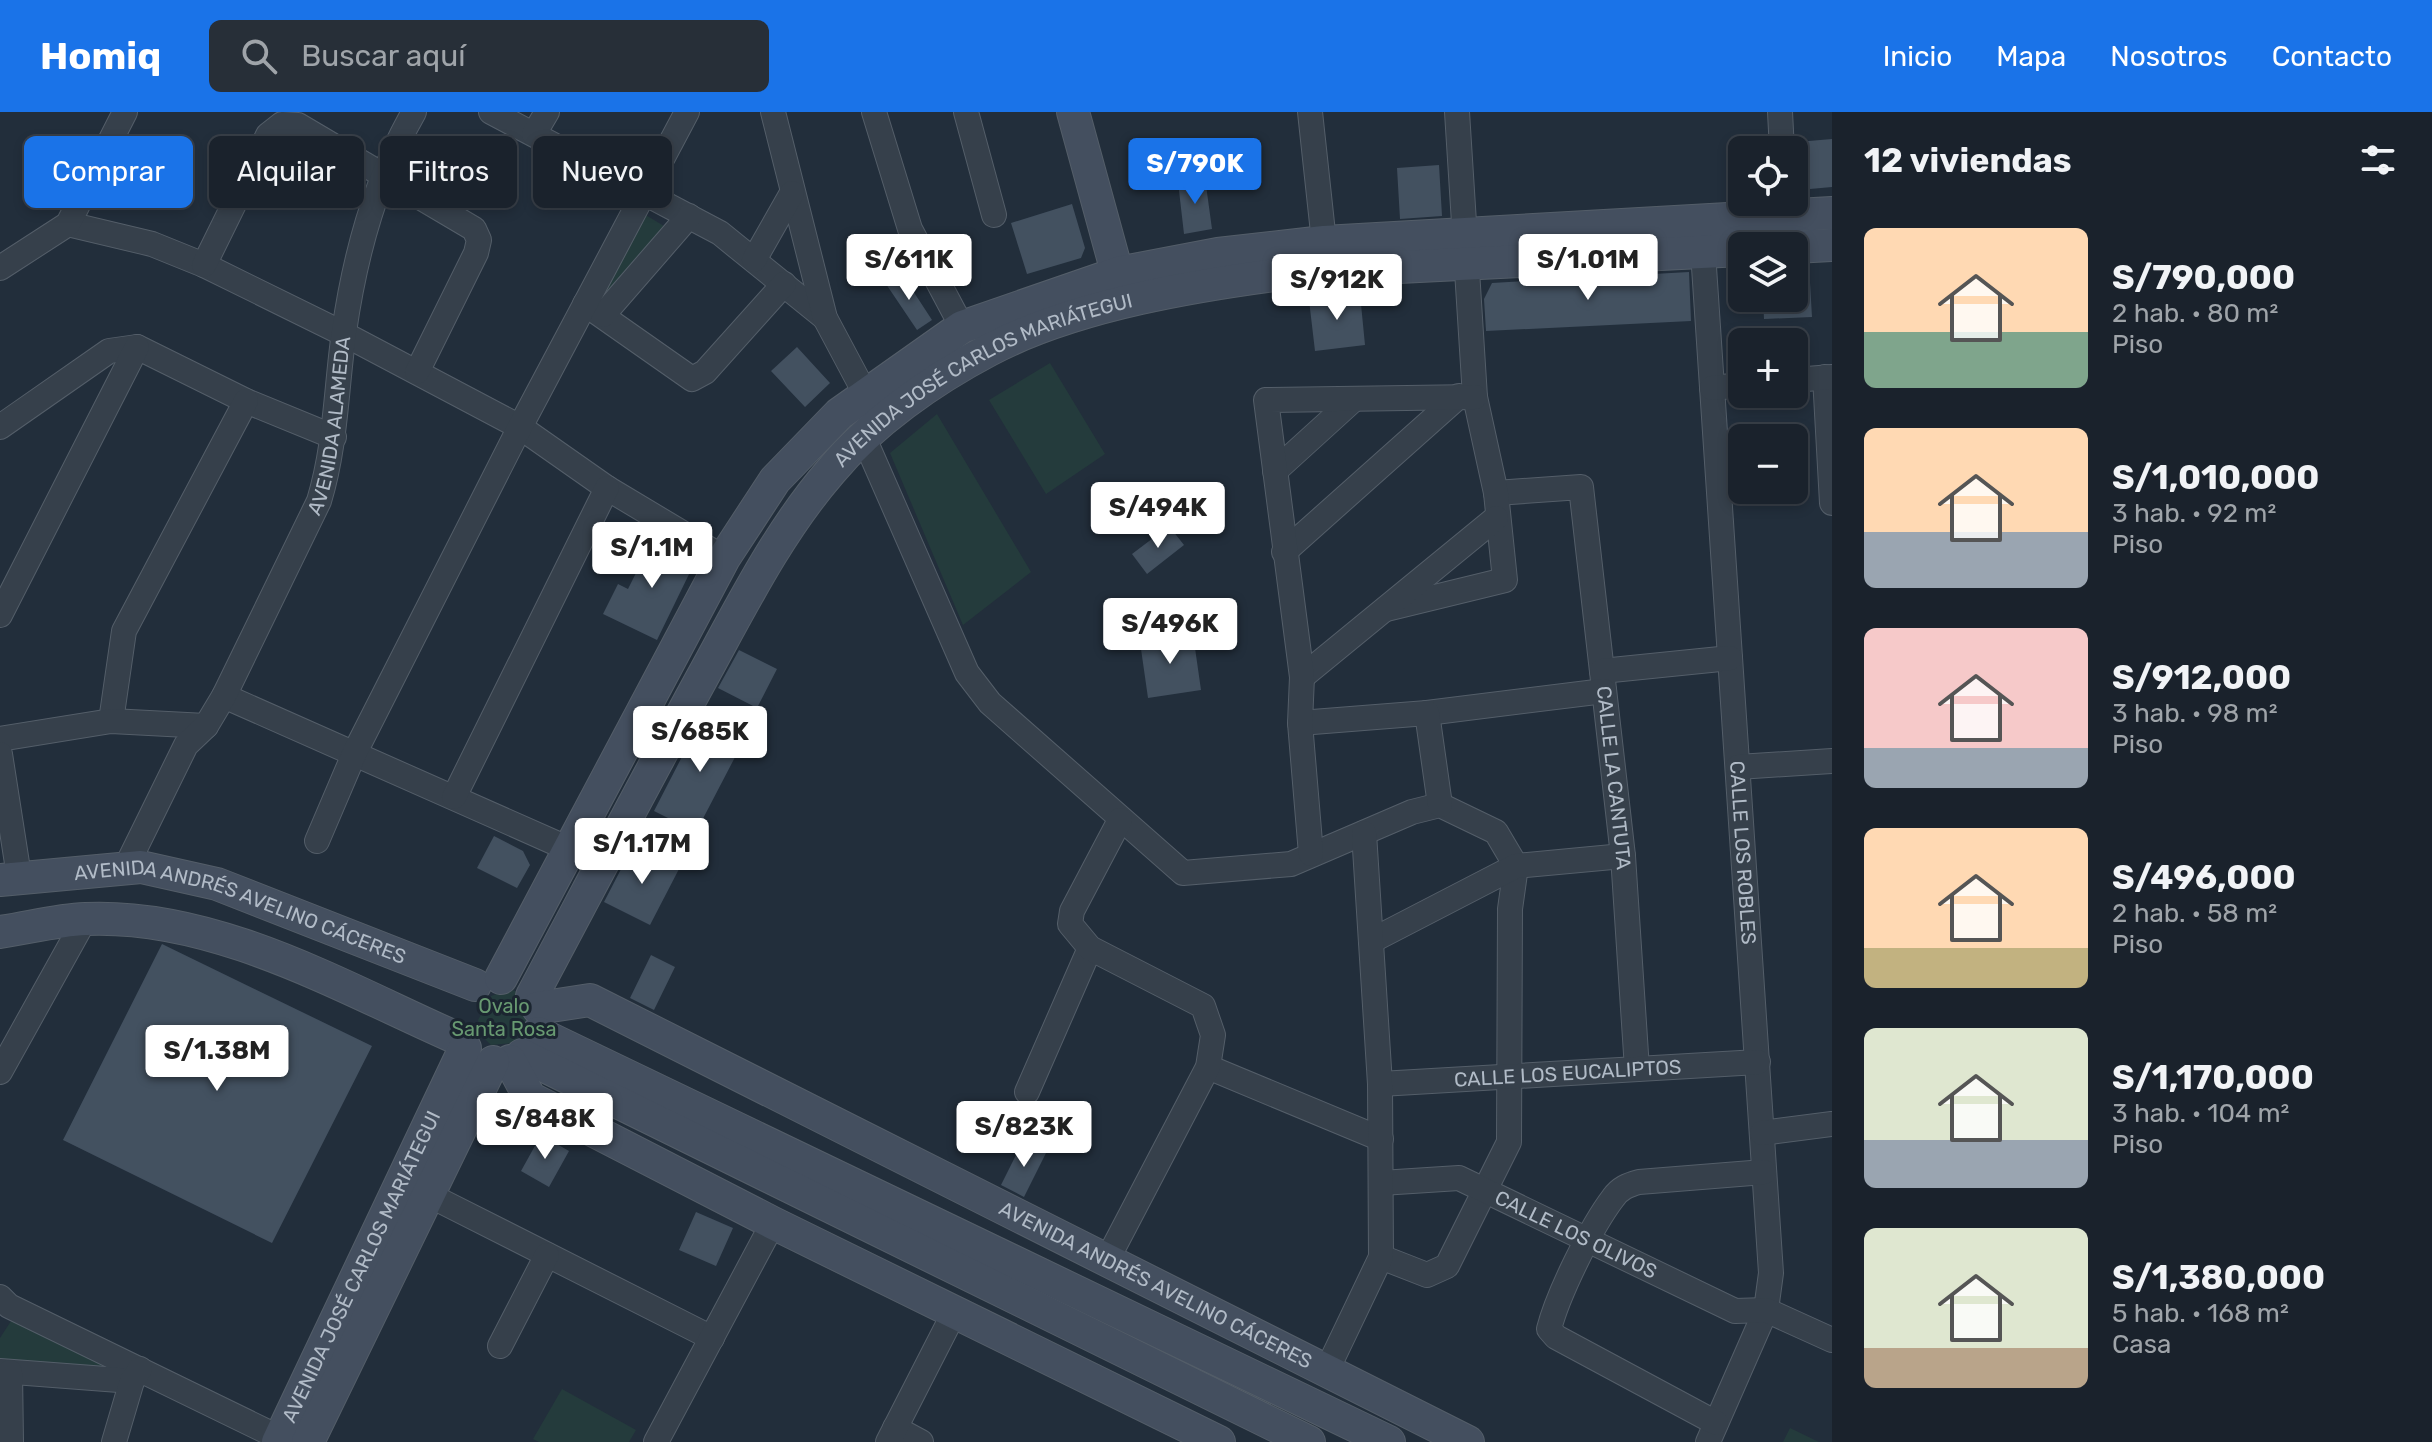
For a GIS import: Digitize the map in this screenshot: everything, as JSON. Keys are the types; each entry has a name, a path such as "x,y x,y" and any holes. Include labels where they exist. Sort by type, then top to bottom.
{"main road":[{"path":"1073,112 1126,304"},
{"name":"AVENIDA JOSÉ CARLOS MARIÁTEGUI","path":"1808,210 1832,213"},
{"name":"AVENIDA JOSÉ CARLOS MARIÁTEGUI","path":"299,1440 507,1038 739,611 806,502 832,469 864,438 949,373 991,349 1046,326 1126,304 1232,280 1728,215"},
{"name":"AVENIDA JOSÉ CARLOS MARIÁTEGUI","path":"507,1038 455,1017 458,1005 488,982 569,849 724,558 775,480 839,414 962,327 1118,273 1218,254 1324,242 1466,250 1728,251"},
{"path":"1808,246 1832,245"},
{"path":"707,595 739,611"},
{"name":"AVENIDA ANDRÉS AVELINO CÁCERES","path":"10,878 133,868 217,884 488,982 513,981 507,1038"},
{"name":"AVENIDA ANDRÉS AVELINO CÁCERES","path":"0,932 85,919 171,927 218,937 507,1038 1389,1442"},
{"name":"AVENIDA ANDRÉS AVELINO CÁCERES","path":"507,1038 590,1000 1468,1442"},
{"path":"507,1038 530,1098 773,1223 955,1311 1186,1435 1219,1442"},
{"name":"AVENIDA JOSÉ CARLOS MARIÁTEGUI","path":"299,1440 429,1195 507,1038"},
{"name":"AVENIDA ANDRÉS AVELINO CÁCERES","path":"507,1038 1309,1442"}],"street":[{"path":"0,268 68,224 125,112"},
{"name":"AVENIDA ALAMEDA","path":"402,136 414,112"},
{"path":"491,112 538,136"},
{"path":"534,134 547,112"},
{"path":"672,139 687,112"},
{"path":"773,112 825,318 866,395"},
{"path":"966,112 994,215"},
{"path":"1310,112 1324,242"},
{"path":"1386,609 1505,580 1496,518 1496,493 1467,396 1466,250 1457,112"},
{"path":"1780,112 1781,136"},
{"path":"882,114 910,229 962,327"},
{"path":"204,265 268,135 282,124 298,125 380,176"},
{"name":"AVENIDA ALAMEDA","path":"133,868 201,749 206,726 224,696 319,501 334,437 344,334 367,220 380,180"},
{"path":"754,260 792,193"},
{"path":"672,207 720,233 825,318"},
{"path":"417,372 476,253 479,240 474,229 436,208"},
{"path":"317,841 355,752 520,427 594,310 636,208"},
{"path":"594,310 689,216"},
{"path":"68,224 152,244 204,265 344,334 520,427 607,488 724,558"},
{"name":"CALLE LOS ROBLES","path":"1703,252 1771,1273 1766,1310 1712,1432"},
{"path":"594,310 692,379 705,372 784,284"},
{"path":"0,427 109,351 137,347 246,401 334,437"},
{"path":"0,615 137,347"},
{"path":"1808,379 1828,377 1832,503"},
{"path":"1712,388 1728,386"},
{"path":"1311,854 1300,723 1302,677 1266,400 1352,401 1467,396"},
{"path":"1284,552 1467,396"},
{"path":"111,721 124,631 246,401"},
{"path":"1275,471 1352,401"},
{"path":"864,438 967,673 990,703 1183,873 1291,864 1412,812 1440,805 1496,832 1516,866 1510,909 1509,1142 1483,1188 1447,1266 1427,1275 1381,1257"},
{"name":"CALLE LA CANTUTA","path":"1496,493 1581,487 1623,856 1637,1069"},
{"path":"454,797 607,488"},
{"path":"1302,677 1496,518"},
{"path":"1300,723 1427,713 1730,658"},
{"path":"224,696 569,849"},
{"path":"1427,713 1434,742 1440,805"},
{"path":"0,739 111,721 206,726"},
{"path":"0,754 10,878"},
{"path":"1738,767 1832,761"},
{"path":"1106,1262 1208,1067 1213,1035 1203,1006 1090,948 1070,924 1072,911 1120,820"},
{"path":"1327,1370 1381,1257 1380,1084 1364,833"},
{"path":"1371,941 1516,866 1623,856"},
{"path":"0,1072 85,919"},
{"path":"1027,1092 1090,948"},
{"name":"CALLE LOS EUCALIPTOS","path":"1380,1084 1758,1062"},
{"path":"1208,1067 1381,1139"},
{"path":"1762,1133 1832,1124"},
{"path":"1712,1432 1556,1337 1549,1329 1589,1241 1613,1197 1624,1186 1639,1182 1764,1172"},
{"name":"CALLE LOS OLIVOS","path":"1381,1183 1459,1178 1735,1311 1766,1310"},
{"path":"429,1195 712,1338"},
{"path":"656,1442 773,1223"},
{"path":"500,1346 547,1255"},
{"path":"3,1308 136,1375 299,1440"},
{"path":"1766,1310 1832,1340"},
{"path":"921,1442 891,1435 955,1311"},
{"path":"11,1442 5,1372 136,1375"},
{"path":"114,1442 136,1375"}],"green space":[{"path":"644,214 669,229 587,322"},
{"path":"1050,363 1105,454 1046,494 989,400"},
{"path":"937,414 1031,572 963,625 890,453"},
{"name":"Ovalo Santa Rosa","path":"510,989 523,994 530,1015 514,1043 491,1045 481,1035 478,1020 491,996"},
{"path":"13,1318 104,1360 101,1366 0,1361 0,1338"},
{"path":"562,1389 636,1430 629,1442 539,1442 533,1439"},
{"path":"1790,1428 1819,1442 1783,1442"}],"building":[{"path":"1832,139 1832,187 1808,189 1808,141"},
{"path":"1439,165 1442,216 1400,219 1397,168"},
{"path":"1205,178 1212,229 1184,234 1178,182"},
{"path":"1072,204 1085,248 1081,258 1027,274 1011,223"},
{"path":"1808,265 1812,317 1764,319 1764,312 1808,312"},
{"path":"1689,272 1691,321 1486,331 1484,299 1492,283"},
{"path":"902,274 932,320 917,330 886,284"},
{"path":"1360,294 1365,345 1315,351 1309,300"},
{"path":"797,347 830,383 805,407 771,371"},
{"path":"1169,526 1184,545 1147,574 1132,554"},
{"path":"654,537 687,554 693,566 657,640 603,614 618,584 628,589"},
{"path":"1193,634 1201,690 1148,698 1140,642"},
{"path":"739,650 777,669 757,708 718,688"},
{"path":"703,716 745,738 696,832 654,811"},
{"path":"494,836 523,851 530,865 517,888 477,868"},
{"path":"633,846 679,869 650,925 604,902"},
{"path":"162,944 372,1046 272,1243 63,1140"},
{"path":"651,955 675,967 654,1010 630,998"},
{"path":"541,1135 569,1151 549,1187 521,1171"},
{"path":"1023,1141 1046,1153 1024,1197 1001,1185"},
{"path":"696,1212 733,1228 716,1266 679,1250"}]}
